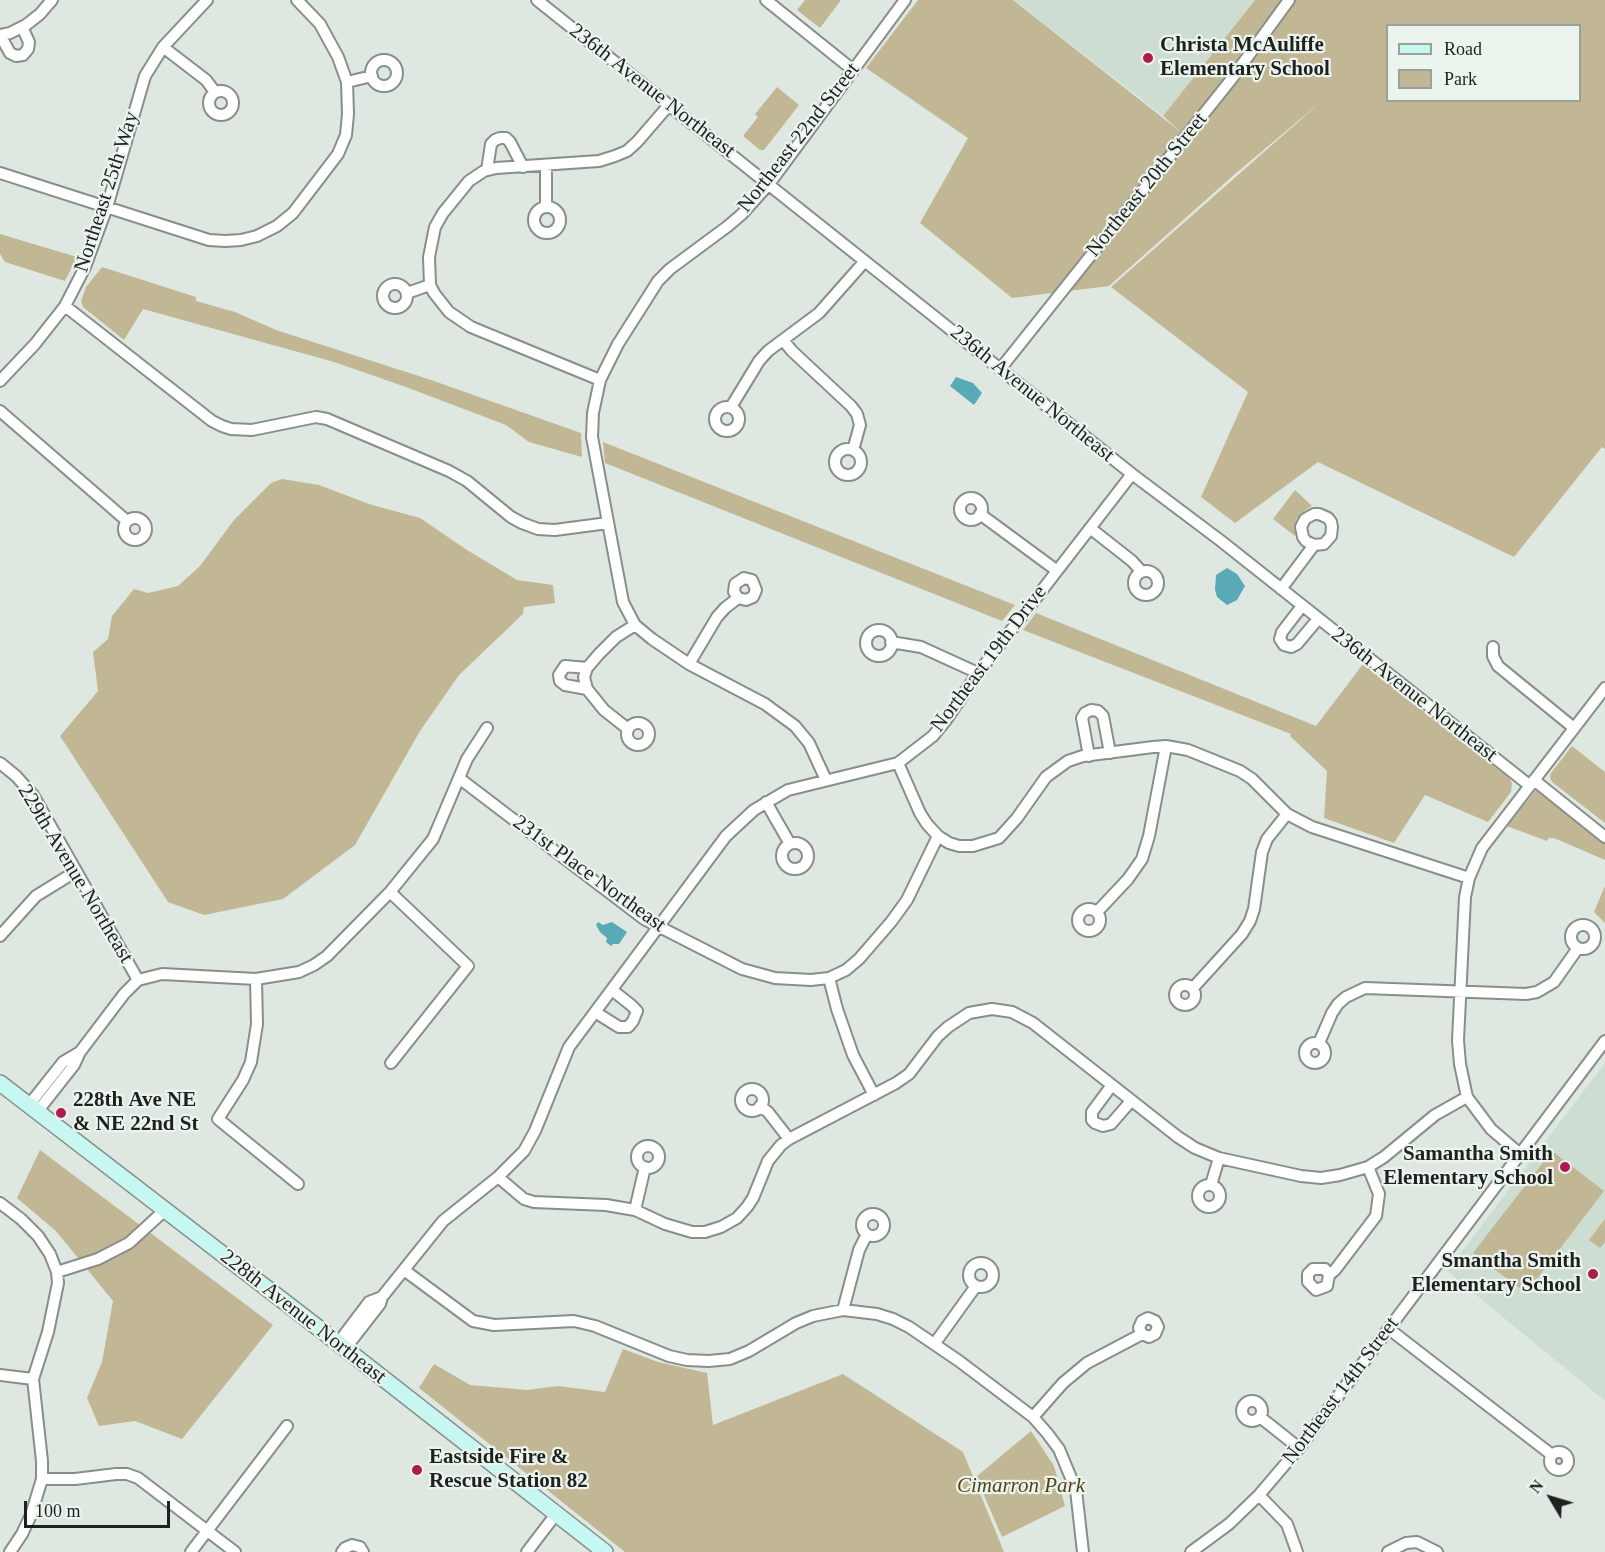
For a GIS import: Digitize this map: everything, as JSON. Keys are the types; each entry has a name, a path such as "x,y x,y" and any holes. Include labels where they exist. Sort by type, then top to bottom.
{"main road":[{"name":"228th Avenue Northeast","path":"0,1083 605,1552"}],"street":[{"path":"22,27 29,42 28,49 23,55 16,56 10,53 0,35 22,27 40,14 52,0"},
{"name":"Northeast 25th Way","path":"0,381 35,344 65,306 85,267 107,207 145,76 163,47 207,0"},
{"path":"0,173 209,240 225,242 257,236 277,226 293,213 338,154 346,135 348,114 347,82 330,39 320,24 297,0"},
{"name":"236th Avenue Northeast","path":"537,0 1132,474 1605,837"},
{"path":"766,0 854,70"},
{"name":"Northeast 22nd Street","path":"635,625 623,602 592,437 593,413 600,380 618,344 658,281 669,269 735,220 769,184 905,0"},
{"name":"Northeast 20th Street","path":"1001,368 1230,81 1289,0"},
{"path":"163,47 206,80 215,92"},
{"path":"347,82 372,76"},
{"path":"600,380 471,327 449,312 430,285 429,257 435,227 443,213 469,181 485,170 599,161 627,151 669,105"},
{"path":"485,170 490,144 500,138 506,138 510,142 523,167"},
{"path":"546,166 546,207"},
{"path":"731,407 759,361 768,351 819,314 865,261"},
{"path":"407,293 430,285"},
{"path":"65,306 212,421 222,426 252,430 316,417 327,419 449,471 467,481 510,517 522,524 538,529 555,530 608,522"},
{"path":"783,340 857,414 860,425 853,450"},
{"path":"0,411 127,521"},
{"name":"Northeast 19th Drive","path":"341,1346 369,1302 382,1297 444,1221 516,1160 529,1142 569,1047 726,836 766,802 788,790 898,763 933,736 1056,570 1132,474"},
{"path":"980,514 1056,570"},
{"path":"1090,528 1132,561 1141,571"},
{"path":"1281,589 1314,545"},
{"path":"689,664 717,617 738,598"},
{"path":"1302,606 1282,632 1280,639 1284,645 1291,647 1297,644 1318,619"},
{"path":"628,729 604,710 587,689 584,677 587,668 616,637 635,625 651,639 689,664 765,704 795,726 809,743 826,780"},
{"path":"891,642 921,647 978,673"},
{"path":"1493,647 1493,656 1498,666 1574,728"},
{"path":"587,668 565,666 559,675 560,681 565,685 587,689"},
{"path":"1520,1154 1491,1129 1467,1097 1460,1064 1458,1040 1465,897 1468,878 1482,848 1605,687"},
{"path":"1089,756 1082,718 1091,710 1098,711 1102,716 1110,753"},
{"name":"229th Avenue Northeast","path":"0,764 16,776 33,795 138,980 162,974 256,979 299,972 314,965 327,956 390,892 433,839 472,748 487,728"},
{"path":"898,763 920,813 938,836 959,846 987,843 999,838 1017,818 1046,777 1068,761 1166,746 1188,750 1240,771 1252,779 1287,814 1312,827 1468,878"},
{"path":"1097,912 1128,879 1142,859 1149,837 1166,746"},
{"name":"231st Place Northeast","path":"459,778 644,920 742,969 762,976 792,979 829,978"},
{"path":"766,802 790,844"},
{"path":"1193,988 1250,921 1254,909 1262,852 1267,839 1287,814"},
{"path":"874,1095 843,1030 829,978 846,970 859,960 891,922 907,900 938,836"},
{"path":"0,936 36,896 75,872"},
{"path":"390,892 468,966 391,1063"},
{"path":"1319,1043 1338,1004 1346,997 1365,988 1526,994 1538,992 1554,982 1578,948"},
{"path":"256,979 257,1024 251,1062 243,1080 219,1119 298,1184"},
{"path":"33,1109 74,1065 80,1052 124,994 138,980"},
{"path":"595,1012 619,1027 628,1027 633,1021 637,1011 612,990"},
{"path":"498,1177 524,1199 534,1202 606,1205 635,1210 680,1230 705,1232 721,1227 737,1218 747,1207 768,1161 789,1139 896,1083 909,1074 948,1027 969,1013 980,1010 1002,1009 1023,1016 1178,1137 1219,1158 1301,1176 1321,1178 1368,1167 1384,1157 1435,1115 1467,1097"},
{"name":"Northeast 14th Street","path":"1191,1552 1229,1524 1259,1495 1299,1448 1605,1041"},
{"path":"1112,1085 1092,1112 1092,1120 1095,1123 1103,1126 1111,1124 1131,1101"},
{"path":"760,1106 768,1112 789,1139"},
{"path":"1212,1185 1219,1158"},
{"path":"635,1210 645,1167"},
{"path":"1329,1275 1350,1252 1376,1216 1379,1194 1368,1167"},
{"path":"0,1203 38,1236 50,1254 57,1272 58,1283 53,1312 33,1379 42,1479 31,1515 10,1552"},
{"path":"57,1272 98,1258 129,1243 165,1210"},
{"path":"843,1310 859,1250 867,1234"},
{"path":"404,1270 473,1321 494,1325 574,1321 595,1326 669,1356 687,1360 730,1359 749,1351 796,1323 843,1310 877,1314 893,1319 935,1343 1032,1417 1059,1449 1076,1490 1083,1552"},
{"path":"935,1343 976,1286"},
{"path":"1389,1329 1552,1455"},
{"path":"1032,1417 1074,1373 1142,1334"},
{"path":"0,1375 33,1379"},
{"path":"1260,1417 1299,1448"},
{"path":"191,1552 287,1426"},
{"path":"42,1479 127,1474 148,1485 235,1552"},
{"path":"1259,1495 1287,1524 1298,1552"},
{"path":"527,1552 556,1514"},
{"path":"1388,1552 1406,1543 1417,1542 1437,1552"},
{"path":"342,1552 352,1545 360,1547 363,1552"}],"shaded area":[{"name":"Christa McAuliffe Elementary School","path":"1014,0 1255,0 1163,116"},
{"name":"Samantha Smith Elementary School","path":"1605,1063 1605,1401 1447,1271"}],"green space":[{"path":"805,0 841,0 820,28 797,10"},
{"path":"918,0 1013,0 1182,133 1163,116 1255,0 1605,0 1605,449 1602,447 1514,557 1318,462 1235,523 1201,497 1248,392 1111,287 1323,100 1235,174 1109,286 1012,298 920,223 968,138 866,68"},
{"path":"777,87 799,105 764,150 760,150 743,136 758,117 755,114"},
{"path":"0,234 77,257 65,281 5,262 0,254"},
{"path":"102,267 196,297 196,301 235,312 276,330 431,380 581,433 582,457 529,442 506,425 334,362 143,309 124,340 83,307 81,301 86,287"},
{"path":"603,442 1015,605 1002,621 605,463"},
{"path":"282,479 319,485 369,504 420,518 517,580 553,585 555,603 524,607 523,614 459,675 420,731 355,845 283,899 204,915 168,902 60,736 98,691 93,652 108,639 112,616 134,589 148,593 178,586 200,566 234,520 271,483"},
{"path":"1295,490 1312,506 1300,514 1296,520 1295,536 1273,519"},
{"path":"1036,613 1316,726 1363,664 1509,778 1512,783 1511,792 1488,822 1425,795 1394,843 1324,818 1327,771 1290,736 1291,734 1023,630"},
{"path":"1572,746 1605,772 1605,823 1552,782 1550,778 1551,773"},
{"path":"1537,789 1605,842 1605,860 1554,838 1549,838 1547,841 1507,826"},
{"path":"1605,886 1605,923 1594,912"},
{"path":"40,1150 273,1325 182,1439 135,1421 99,1426 87,1398 102,1362 113,1301 56,1231 17,1198"},
{"path":"1552,1151 1604,1191 1526,1293 1473,1253"},
{"path":"1605,1219 1605,1242 1600,1248 1589,1240"},
{"path":"623,1349 658,1362 707,1373 713,1425 843,1374 963,1452 1004,1552 625,1552 419,1388 434,1364 470,1385 527,1390 558,1386 605,1392"},
{"name":"Cimarron Park","path":"1031,1431 1054,1466 1065,1506 1002,1537 976,1477"}],"water":[{"path":"956,377 973,383 982,393 974,405 950,386"},
{"path":"1227,568 1237,574 1245,586 1237,600 1227,605 1217,597 1215,590 1216,575"},
{"path":"598,922 603,925 612,922 627,932 619,944 611,946 596,925"}],"place":[{"name":"Christa McAuliffe Elementary School","path":"1148,58"},
{"name":"228th Ave NE & NE 22nd St","path":"61,1113"},
{"name":"Samantha Smith Elementary School","path":"1565,1167"},
{"name":"Smantha Smith Elementary School","path":"1593,1274"},
{"name":"Eastside Fire & Rescue Station 82","path":"417,1470"}]}
